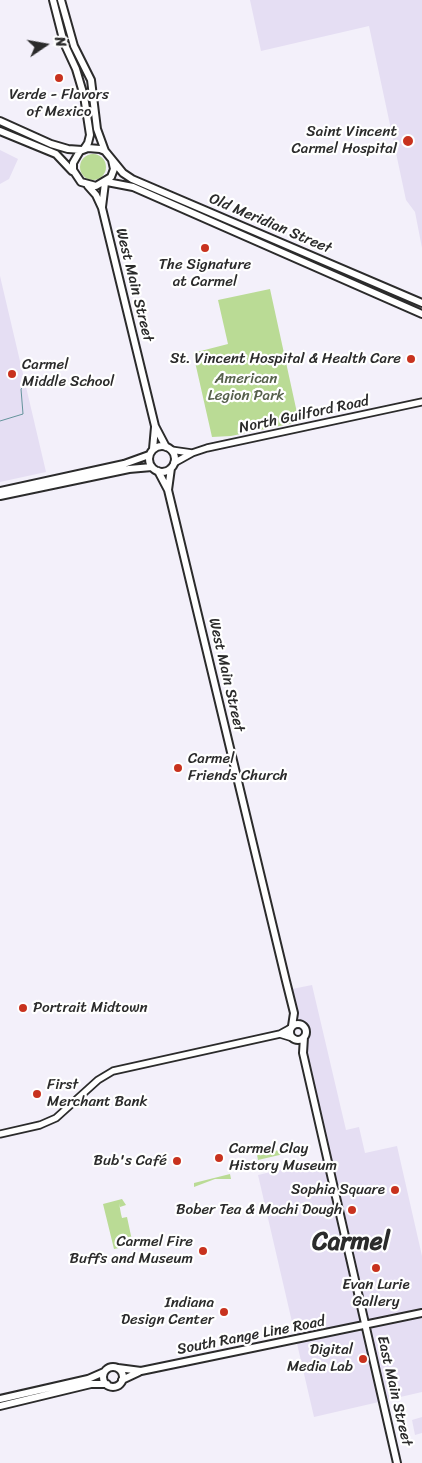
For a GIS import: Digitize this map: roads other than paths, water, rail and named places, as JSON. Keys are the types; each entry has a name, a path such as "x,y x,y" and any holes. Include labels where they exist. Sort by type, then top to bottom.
{"main road":[{"path":"53,0 64,43 76,69 84,96 89,138 73,163 74,174"},
{"path":"0,131 63,158 74,174 87,185 96,186 106,183 114,172 112,160 105,152 97,129 91,80 74,46 61,0"},
{"path":"0,121 51,144 68,149 83,150 97,148 105,152"},
{"path":"68,149 80,147 89,138"},
{"name":"Old Meridian Street","path":"112,160 132,179 422,303"},
{"name":"Old Meridian Street","path":"106,183 120,183 420,312"},
{"name":"West Main Street","path":"102,208 102,196 106,183"},
{"path":"102,196 111,186 120,183"},
{"name":"West Main Street","path":"87,185 96,195 102,208 155,426 153,449"},
{"path":"342,279 345,270"},
{"name":"West Main Street","path":"155,426 169,448"},
{"path":"0,491 124,464 149,456 153,449 169,448 174,456 172,466 165,471 129,469 0,496"},
{"path":"149,456 155,469"},
{"name":"West Main Street","path":"168,490 172,466"},
{"name":"West Main Street","path":"155,469 168,490 294,1013 303,1025"},
{"name":"West Main Street","path":"291,1027 294,1013"},
{"path":"302,1052 306,1032 303,1025 296,1024 291,1027 290,1034 302,1052 366,1325"},
{"path":"294,1039 304,1037"},
{"name":"South Range Line Road","path":"122,1380 141,1371 422,1313"},
{"name":"East Main Street","path":"366,1325 397,1463"},
{"path":"0,1399 88,1379 104,1372 110,1367 118,1368 122,1373 122,1380 116,1386 91,1384 0,1406"},
{"name":"South Range Line Road","path":"118,1368 141,1371"},
{"path":"104,1372 103,1377 107,1384"}],"street":[{"name":"North Guilford Road","path":"172,466 192,453 422,402"},
{"name":"North Guilford Road","path":"169,448 192,453"},
{"path":"0,1134 51,1121 103,1076 120,1068 280,1034 291,1027"},
{"path":"280,1034 294,1039"}],"waterway":[{"path":"0,421 23,414 21,389 30,379"}],"place":[{"name":"Verde - Flavors of Mexico","path":"59,78"},
{"name":"Saint Vincent Carmel Hospital","path":"408,141"},
{"name":"The Signature at Carmel","path":"205,248"},
{"name":"St. Vincent Hospital & Health Care","path":"411,359"},
{"name":"Carmel Middle School","path":"12,374"},
{"name":"Carmel Friends Church","path":"178,768"},
{"name":"Portrait Midtown","path":"23,1008"},
{"name":"First Merchant Bank","path":"37,1094"},
{"name":"Carmel Clay History Museum","path":"219,1158"},
{"name":"Bub's Café","path":"177,1161"},
{"name":"Sophia Square","path":"395,1190"},
{"name":"Bober Tea & Mochi Dough","path":"352,1210"},
{"name":"Carmel Fire Buffs and Museum","path":"203,1251"},
{"name":"Evan Lurie Gallery","path":"376,1268"},
{"name":"Indiana Design Center","path":"224,1312"},
{"name":"Digital Media Lab","path":"363,1359"}],"district":[{"name":"Carmel","path":"351,1243"}],"park label":[{"name":"American Legion Park","path":"246,388"}]}
